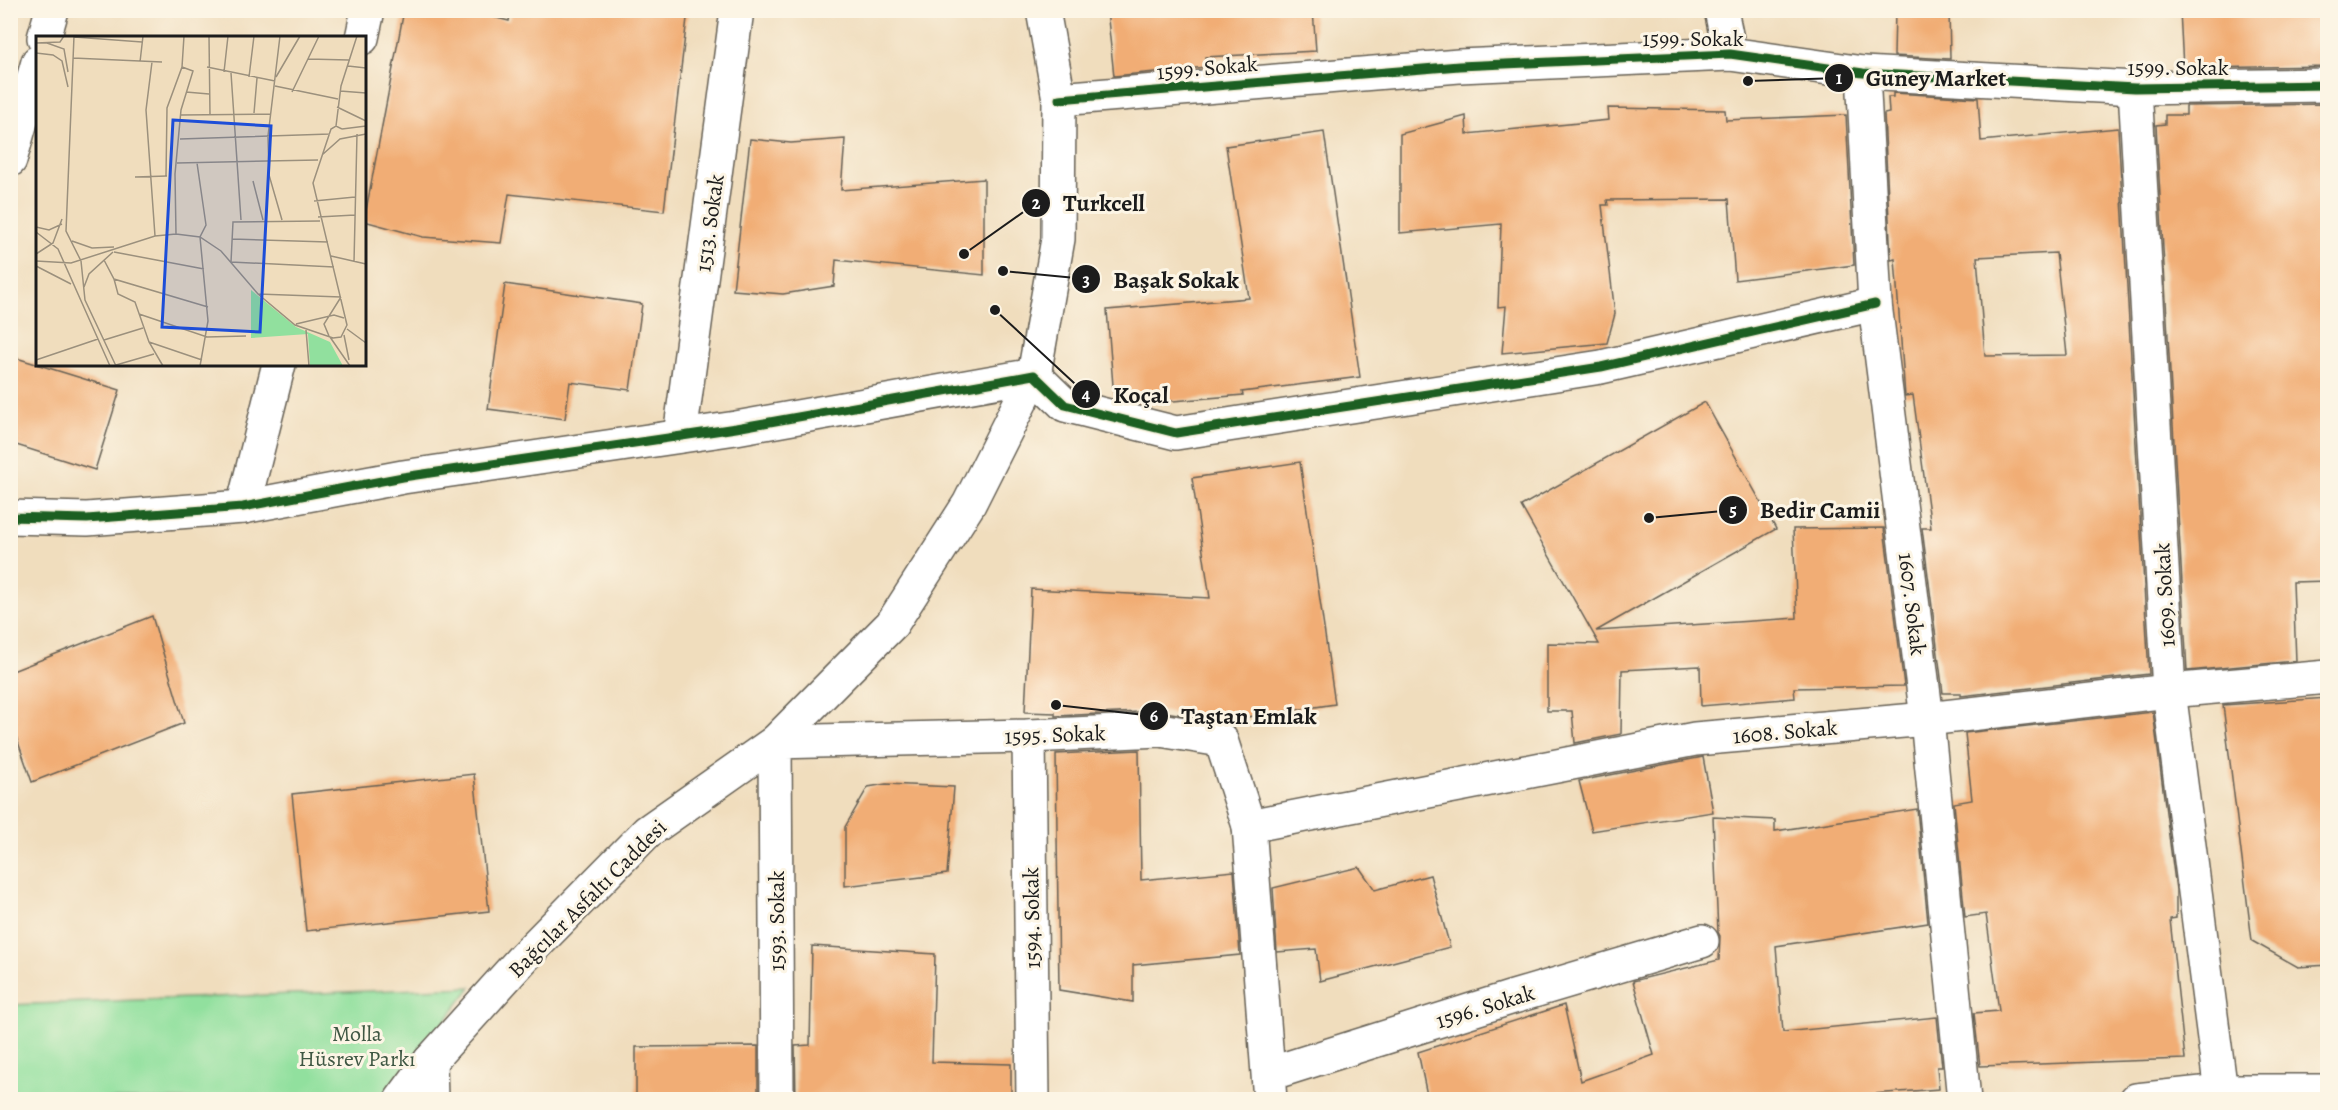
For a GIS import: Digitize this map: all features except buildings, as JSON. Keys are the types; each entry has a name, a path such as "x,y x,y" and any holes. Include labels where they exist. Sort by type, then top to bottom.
{"street":[{"path":"45,36 52,10"},
{"path":"362,36 368,10"},
{"name":"1513. Sokak","path":"680,436 737,10"},
{"name":"Bağcılar Asfaltı Caddesi","path":"401,1100 430,1061 524,957 647,832 775,742 892,624 969,504 1034,375 1058,239 1059,99 1043,10"},
{"path":"1720,10 1730,54"},
{"name":"1599. Sokak","path":"1059,99 1459,66 1730,54 1863,73 2135,88 2328,85"},
{"path":"10,160 36,69"},
{"name":"1607. Sokak","path":"1863,73 1875,304 1927,718 1964,1100"},
{"name":"1609. Sokak","path":"2135,88 2169,691 2221,1095"},
{"path":"10,517 87,519 243,507 403,477 680,436 1034,375 1065,405 1176,433 1601,367 1875,304"},
{"path":"243,507 278,366"},
{"name":"1608. Sokak","path":"1249,826 1695,739 1927,718 2328,676"},
{"name":"1595. Sokak","path":"775,742 1029,736 1160,730 1221,740 1249,826 1270,1087"},
{"name":"1594. Sokak","path":"1029,736 1033,1100"},
{"name":"1593. Sokak","path":"775,742 777,1100"},
{"name":"1596. Sokak","path":"1270,1087 1510,998 1702,940"},
{"path":"430,1061 431,1100"},
{"path":"2136,1100 2328,1091"}],"green space":[{"name":"Molla Hüsrev Parkı","path":"471,987 385,1100 11,1099 10,1005"}],"cycle path":[{"path":"1059,99 1459,66 1730,54 1863,73 2135,88 2328,85"},
{"path":"10,517 87,519 243,507 403,477 736,428 1034,375 1065,405 1176,433 1601,367 1875,304"}],"place":[{"name":"Guney Market","path":"1748,81"},
{"name":"Turkcell","path":"964,254"},
{"name":"Başak Sokak","path":"1003,271"},
{"name":"Koçal","path":"995,310"},
{"name":"Bedir Camii","path":"1649,518"},
{"name":"Taştan Emlak","path":"1056,705"}]}
